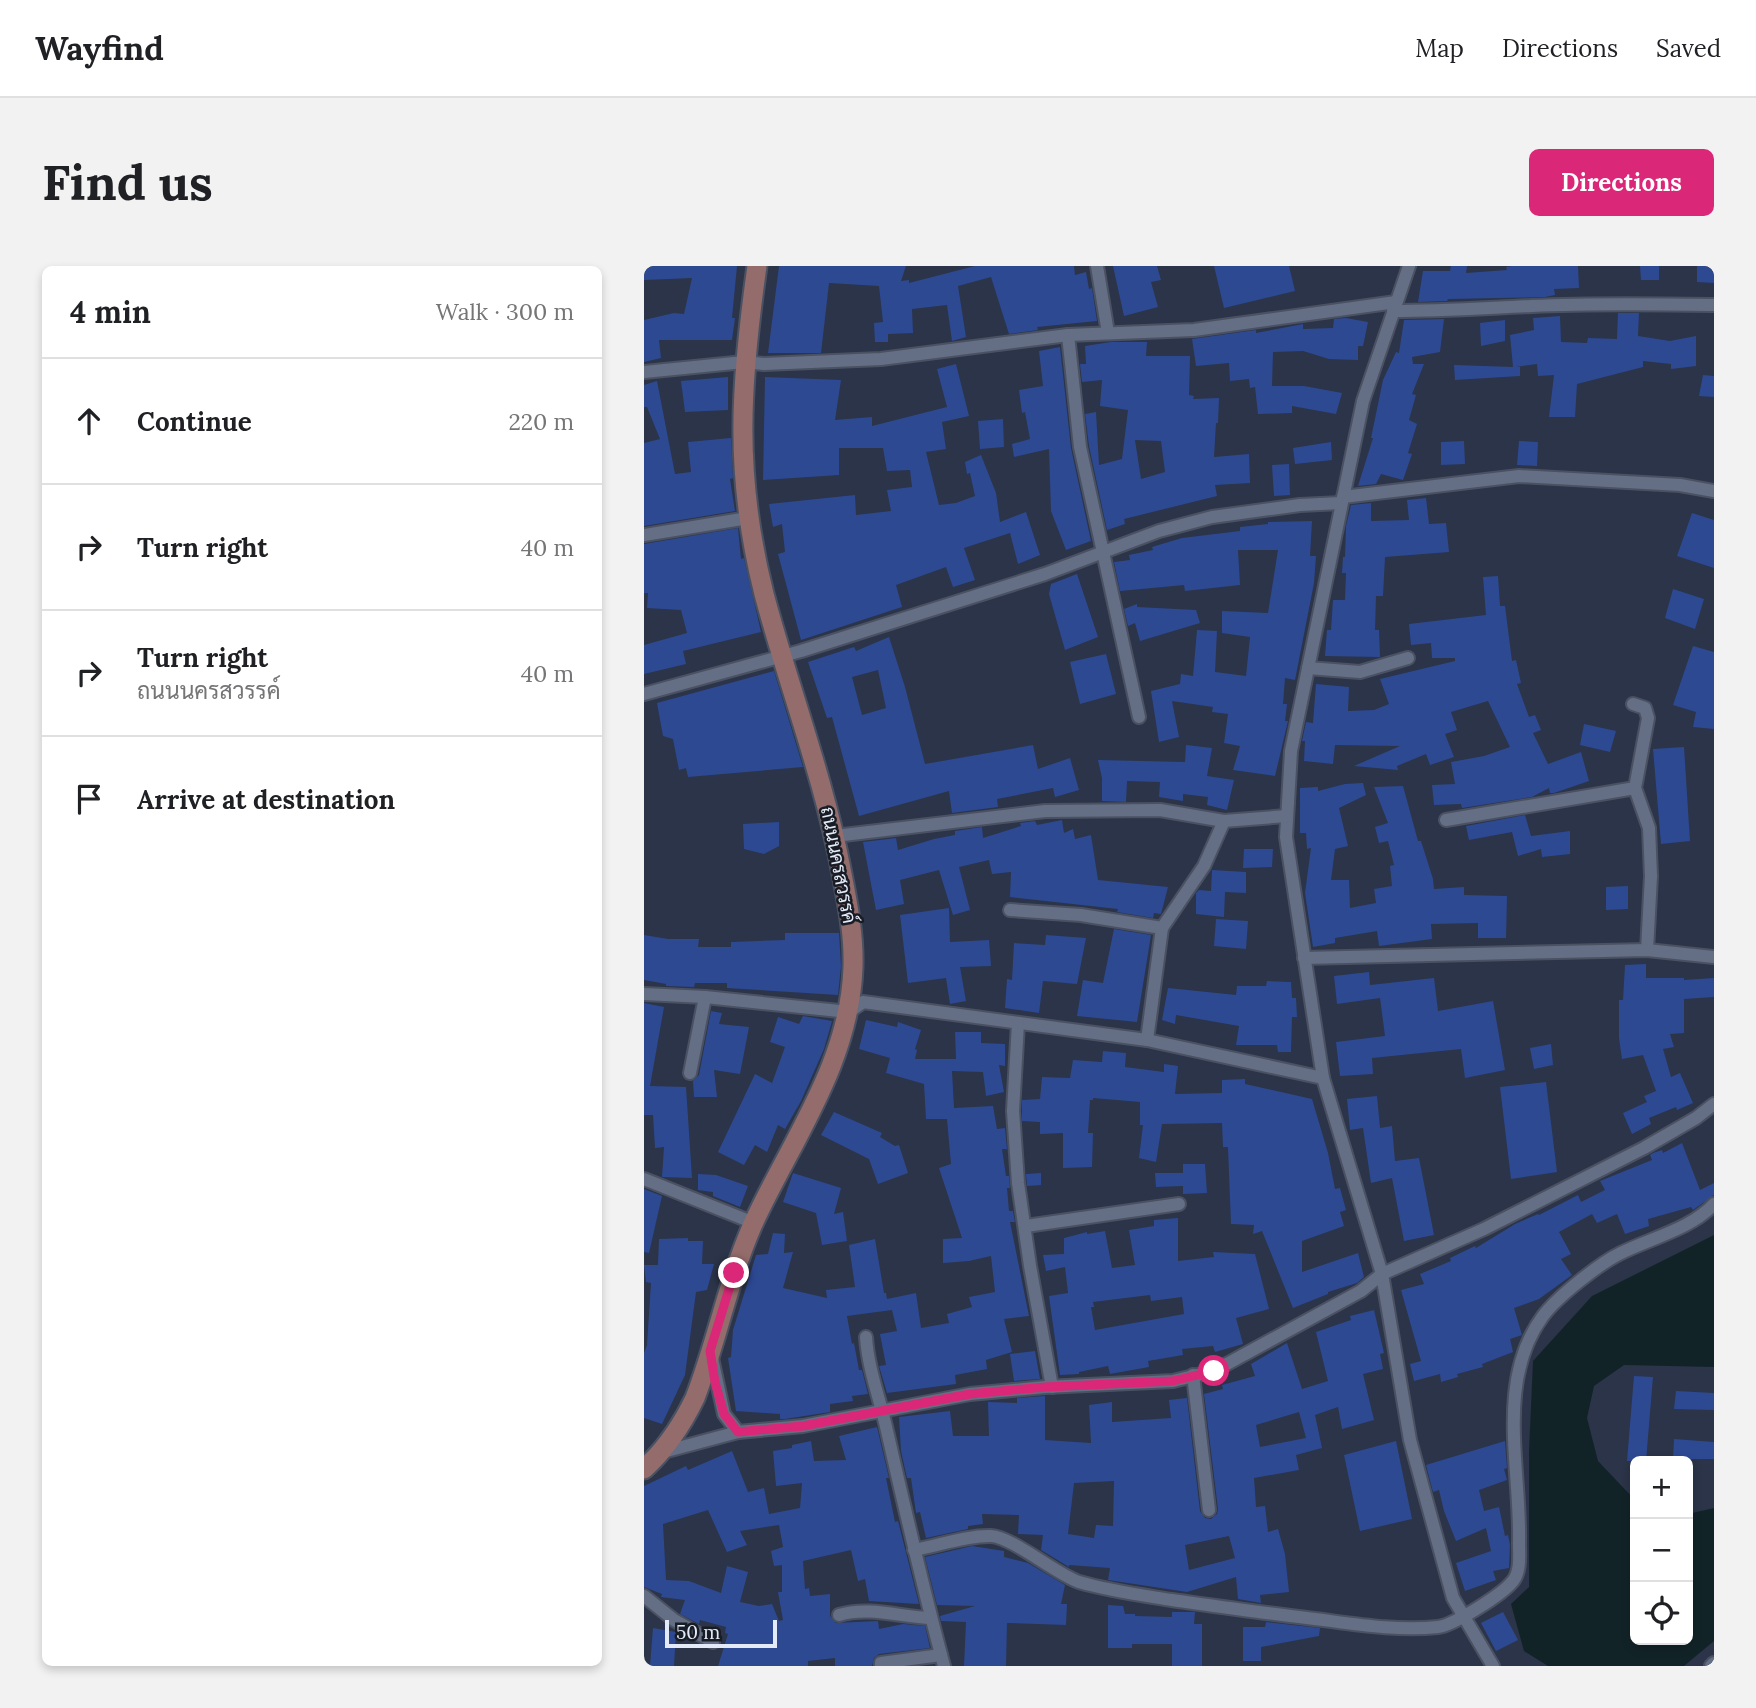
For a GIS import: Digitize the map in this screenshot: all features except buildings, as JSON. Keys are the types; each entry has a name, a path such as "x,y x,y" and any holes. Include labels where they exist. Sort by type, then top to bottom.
{"main road":[{"name":"ถนนนครสวรรค์","path":"644,1469 660,1454 685,1419 704,1376 734,1273 754,1223 828,1074 849,1012 853,967 852,920 821,781 765,597 748,518 743,480 741,432 744,362 757,266"}],"street":[{"path":"1097,266 1108,333"},
{"path":"1409,266 1363,401 1291,751 1286,837 1323,1078 1382,1274 1410,1440 1453,1598 1493,1666"},
{"path":"644,372 744,362 764,364 881,359 1068,335 1194,330 1394,307 1459,312 1532,306 1714,304"},
{"path":"1068,335 1080,447 1101,553 1139,717"},
{"path":"644,694 783,655 1045,574 1159,531 1212,517 1519,476 1680,485 1714,491"},
{"path":"644,535 748,518"},
{"path":"1308,668 1360,672 1408,658"},
{"path":"1633,704 1646,708 1648,718 1635,788 1649,828 1651,876 1647,950"},
{"path":"1446,820 1635,788"},
{"path":"835,836 1045,811 1160,810 1224,821 1287,816"},
{"path":"1147,1040 1162,928 1204,866 1224,821"},
{"path":"1010,910 1081,915 1162,928"},
{"path":"1304,958 1647,950 1714,957"},
{"path":"644,994 705,997 849,1012 863,1002 1147,1040 1323,1078"},
{"path":"690,1073 705,997"},
{"path":"1018,1023 1013,1111 1018,1183 1052,1387"},
{"path":"660,1454 700,1440 738,1432 803,1426 970,1394 1173,1381 1214,1371 1361,1291 1382,1274 1535,1204 1644,1148 1696,1118 1714,1104"},
{"path":"644,1179 754,1223"},
{"path":"1026,1226 1179,1204"},
{"path":"914,1550 993,1536 1076,1581 1113,1591 1248,1611 1385,1627 1441,1627 1464,1616 1503,1590 1514,1580 1519,1569 1520,1507 1514,1423 1516,1380 1525,1350 1544,1315 1578,1283 1618,1254 1682,1225 1706,1212 1714,1204"},
{"path":"866,1337 867,1355 943,1660 881,1663 881,1666"},
{"path":"710,1351 724,1414 738,1432"},
{"path":"1193,1375 1209,1510"},
{"path":"644,1596 674,1620 713,1642"},
{"path":"839,1615 860,1610 931,1618"}],"shaded area":[{"path":"1714,1235 1714,1367 1624,1365 1594,1386 1587,1418 1598,1461 1630,1495 1630,1645 1693,1645 1693,1513 1714,1508 1714,1641 1684,1666 1548,1666 1524,1651 1511,1604 1529,1587 1529,1451 1533,1361 1592,1296"}],"route":[{"path":"734,1273 710,1351 724,1414 738,1432 803,1426 970,1394 1045,1387 1173,1381 1214,1371"}]}
